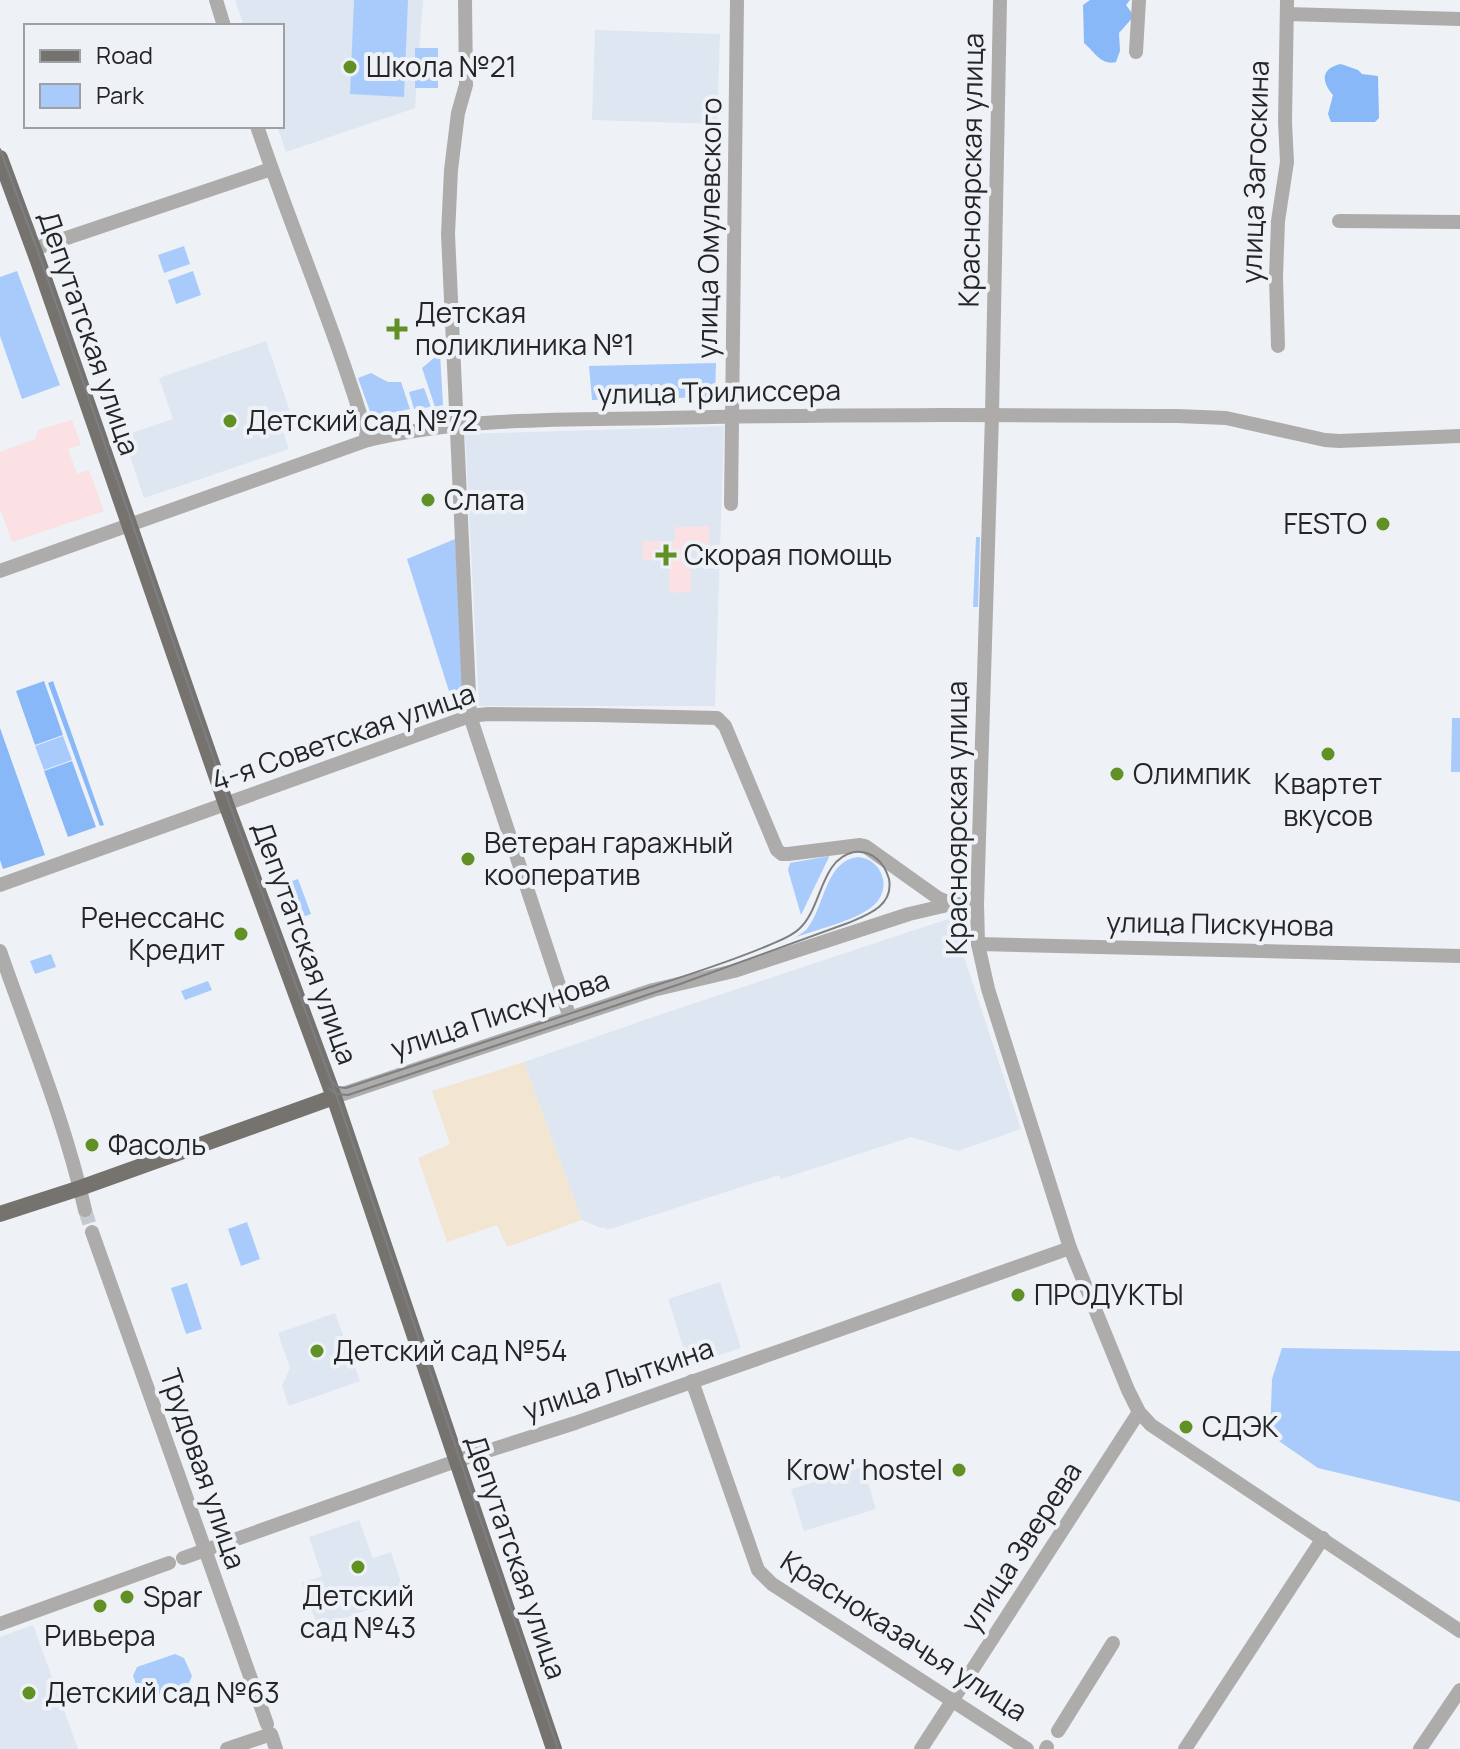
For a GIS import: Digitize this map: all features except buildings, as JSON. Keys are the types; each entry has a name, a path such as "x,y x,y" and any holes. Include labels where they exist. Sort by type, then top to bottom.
{"main road":[{"name":"Депутатская улица","path":"0,158 226,804 334,1097 554,1749"},
{"name":"улица Пискунова","path":"0,1214 334,1097"}],"street":[{"path":"216,0 223,24"},
{"path":"465,0 466,85 458,113 448,234 470,716 570,1018"},
{"name":"улица Омулевского","path":"731,504 737,0"},
{"name":"Красноярская улица","path":"1000,0 992,415 977,904 978,944 988,989 1070,1248 1139,1412 1151,1425 1460,1631"},
{"path":"1136,52 1139,0"},
{"path":"1287,7 1460,19"},
{"name":"улица Загоскина","path":"1278,346 1278,221 1287,162 1287,7"},
{"path":"258,128 349,377 368,440"},
{"path":"34,249 271,169"},
{"path":"1339,221 1460,222"},
{"name":"улица Трилиссера","path":"0,571 368,440 456,425 733,417 1177,416 1226,418 1339,441 1460,436"},
{"name":"4-я Советская улица","path":"0,885 470,716 564,714 717,718 725,726 777,850 782,854 865,846 938,898 952,904"},
{"name":"улица Пискунова","path":"334,1097 653,990 734,971 898,917 952,904 977,904"},
{"name":"улица Пискунова","path":"978,944 1460,956"},
{"path":"0,951 54,1102 85,1210"},
{"name":"Трудовая улица","path":"92,1232 276,1749"},
{"name":"улица Лыткина","path":"183,1558 1070,1248"},
{"name":"Красноказачья улица","path":"692,1381 758,1570 781,1590 1027,1749"},
{"name":"улица Зверева","path":"921,1749 1139,1412"},
{"path":"1185,1749 1323,1538"},
{"path":"0,1624 169,1563"},
{"path":"1058,1731 1113,1643"},
{"path":"1420,1749 1460,1690"},
{"path":"227,1749 269,1729"}],"shaded area":[{"name":"Школа №21","path":"235,0 423,0 415,108 286,152 278,128 284,128 284,24 243,24"},
{"path":"1090,0 1130,0 1126,5 1134,16 1119,33 1120,51 1116,62 1102,60 1084,43 1083,5"},
{"path":"595,30 720,34 717,124 592,120"},
{"path":"1341,64 1362,74 1378,76 1379,118 1375,122 1331,122 1328,114 1333,95 1326,85 1325,76 1334,66"},
{"name":"Детский сад №72","path":"266,341 294,423 282,428 289,449 144,498 123,436 173,419 159,378"},
{"path":"72,420 81,445 68,449 77,474 89,470 104,511 12,542 0,509 0,452 35,439 38,430"},
{"path":"724,426 715,706 479,706 465,434"},
{"name":"Скорая помощь","path":"709,526 709,549 690,550 691,592 670,593 669,560 643,560 642,541 675,541 675,527"},
{"path":"44,681 63,735 35,745 16,691"},
{"path":"53,681 104,825 100,826 48,683"},
{"path":"0,728 45,855 3,869 0,860"},
{"path":"72,761 96,827 68,837 44,771"},
{"path":"951,918 1021,1129 958,1151 911,1137 607,1230 582,1220 524,1062"},
{"path":"524,1062 582,1220 507,1247 497,1225 447,1242 418,1158 450,1144 432,1091"},
{"path":"720,1282 741,1348 689,1365 668,1299"},
{"name":"Детский сад №54","path":"335,1313 360,1381 289,1406 282,1386 290,1368 278,1333"},
{"path":"863,1467 876,1509 804,1531 791,1489"},
{"name":"Детский сад №43","path":"359,1520 373,1558 391,1552 406,1597 318,1627 302,1583 322,1576 309,1537"},
{"name":"Детский сад №63","path":"33,1625 78,1749 0,1749 0,1637"}],"green space":[{"path":"354,0 408,0 404,97 350,94"},
{"path":"415,48 438,48 438,88 415,88"},
{"path":"184,246 190,264 164,273 158,255"},
{"path":"17,271 60,385 22,399 0,336 0,277"},
{"path":"193,271 201,295 176,304 168,280"},
{"path":"440,353 443,405 435,407 422,368"},
{"path":"716,363 715,397 592,400 589,366"},
{"path":"371,373 388,382 401,382 410,409 372,417 358,378"},
{"path":"424,388 431,407 414,409 409,392"},
{"path":"976,537 980,537 978,607 973,607"},
{"path":"455,539 465,707 455,710 407,559"},
{"path":"1452,718 1460,718 1460,772 1451,772"},
{"path":"63,736 72,760 44,770 35,746"},
{"path":"829,856 801,915 788,870 790,863"},
{"path":"858,857 873,863 881,872 883,888 877,902 848,919 796,937 813,920 832,876 847,860"},
{"path":"298,879 311,914 295,920 283,884"},
{"path":"51,954 56,967 35,974 30,961"},
{"path":"208,981 212,990 185,1000 181,991"},
{"path":"247,1222 260,1259 241,1266 228,1229"},
{"path":"187,1283 202,1329 186,1334 171,1288"},
{"path":"1282,1348 1460,1351 1460,1502 1318,1468 1270,1435 1272,1379"},
{"path":"175,1654 184,1658 192,1676 188,1685 150,1698 140,1695 133,1676 137,1667"}],"tunnel":[{"path":"85,1210 92,1232"}],"tram line":[{"path":"0,149 229,803 336,1094 558,1749"},
{"path":"329,1088 336,1094 348,1095 680,984 848,923 871,913 883,903 889,888 888,876 883,866 866,853 854,852 843,856 828,874 807,920 796,932 780,941 698,972 346,1088 332,1082"}],"place":[{"name":"Школа №21","path":"350,67"},
{"name":"Детская поликлиника №1","path":"397,329"},
{"name":"Детский сад №72","path":"230,421"},
{"name":"Слата","path":"428,500"},
{"name":"FESTO","path":"1383,524"},
{"name":"Скорая помощь","path":"666,555"},
{"name":"Квартет вкусов","path":"1328,754"},
{"name":"Олимпик","path":"1117,774"},
{"name":"Ветеран гаражный кооператив","path":"468,859"},
{"name":"Ренессанс Кредит","path":"241,934"},
{"name":"Фасоль","path":"92,1145"},
{"name":"ПРОДУКТЫ","path":"1018,1295"},
{"name":"Детский сад №54","path":"317,1351"},
{"name":"СДЭК","path":"1186,1427"},
{"name":"Krow' hostel","path":"959,1470"},
{"name":"Детский сад №43","path":"358,1567"},
{"name":"Spar","path":"127,1597"},
{"name":"Ривьера","path":"100,1606"},
{"name":"Детский сад №63","path":"29,1693"}]}
